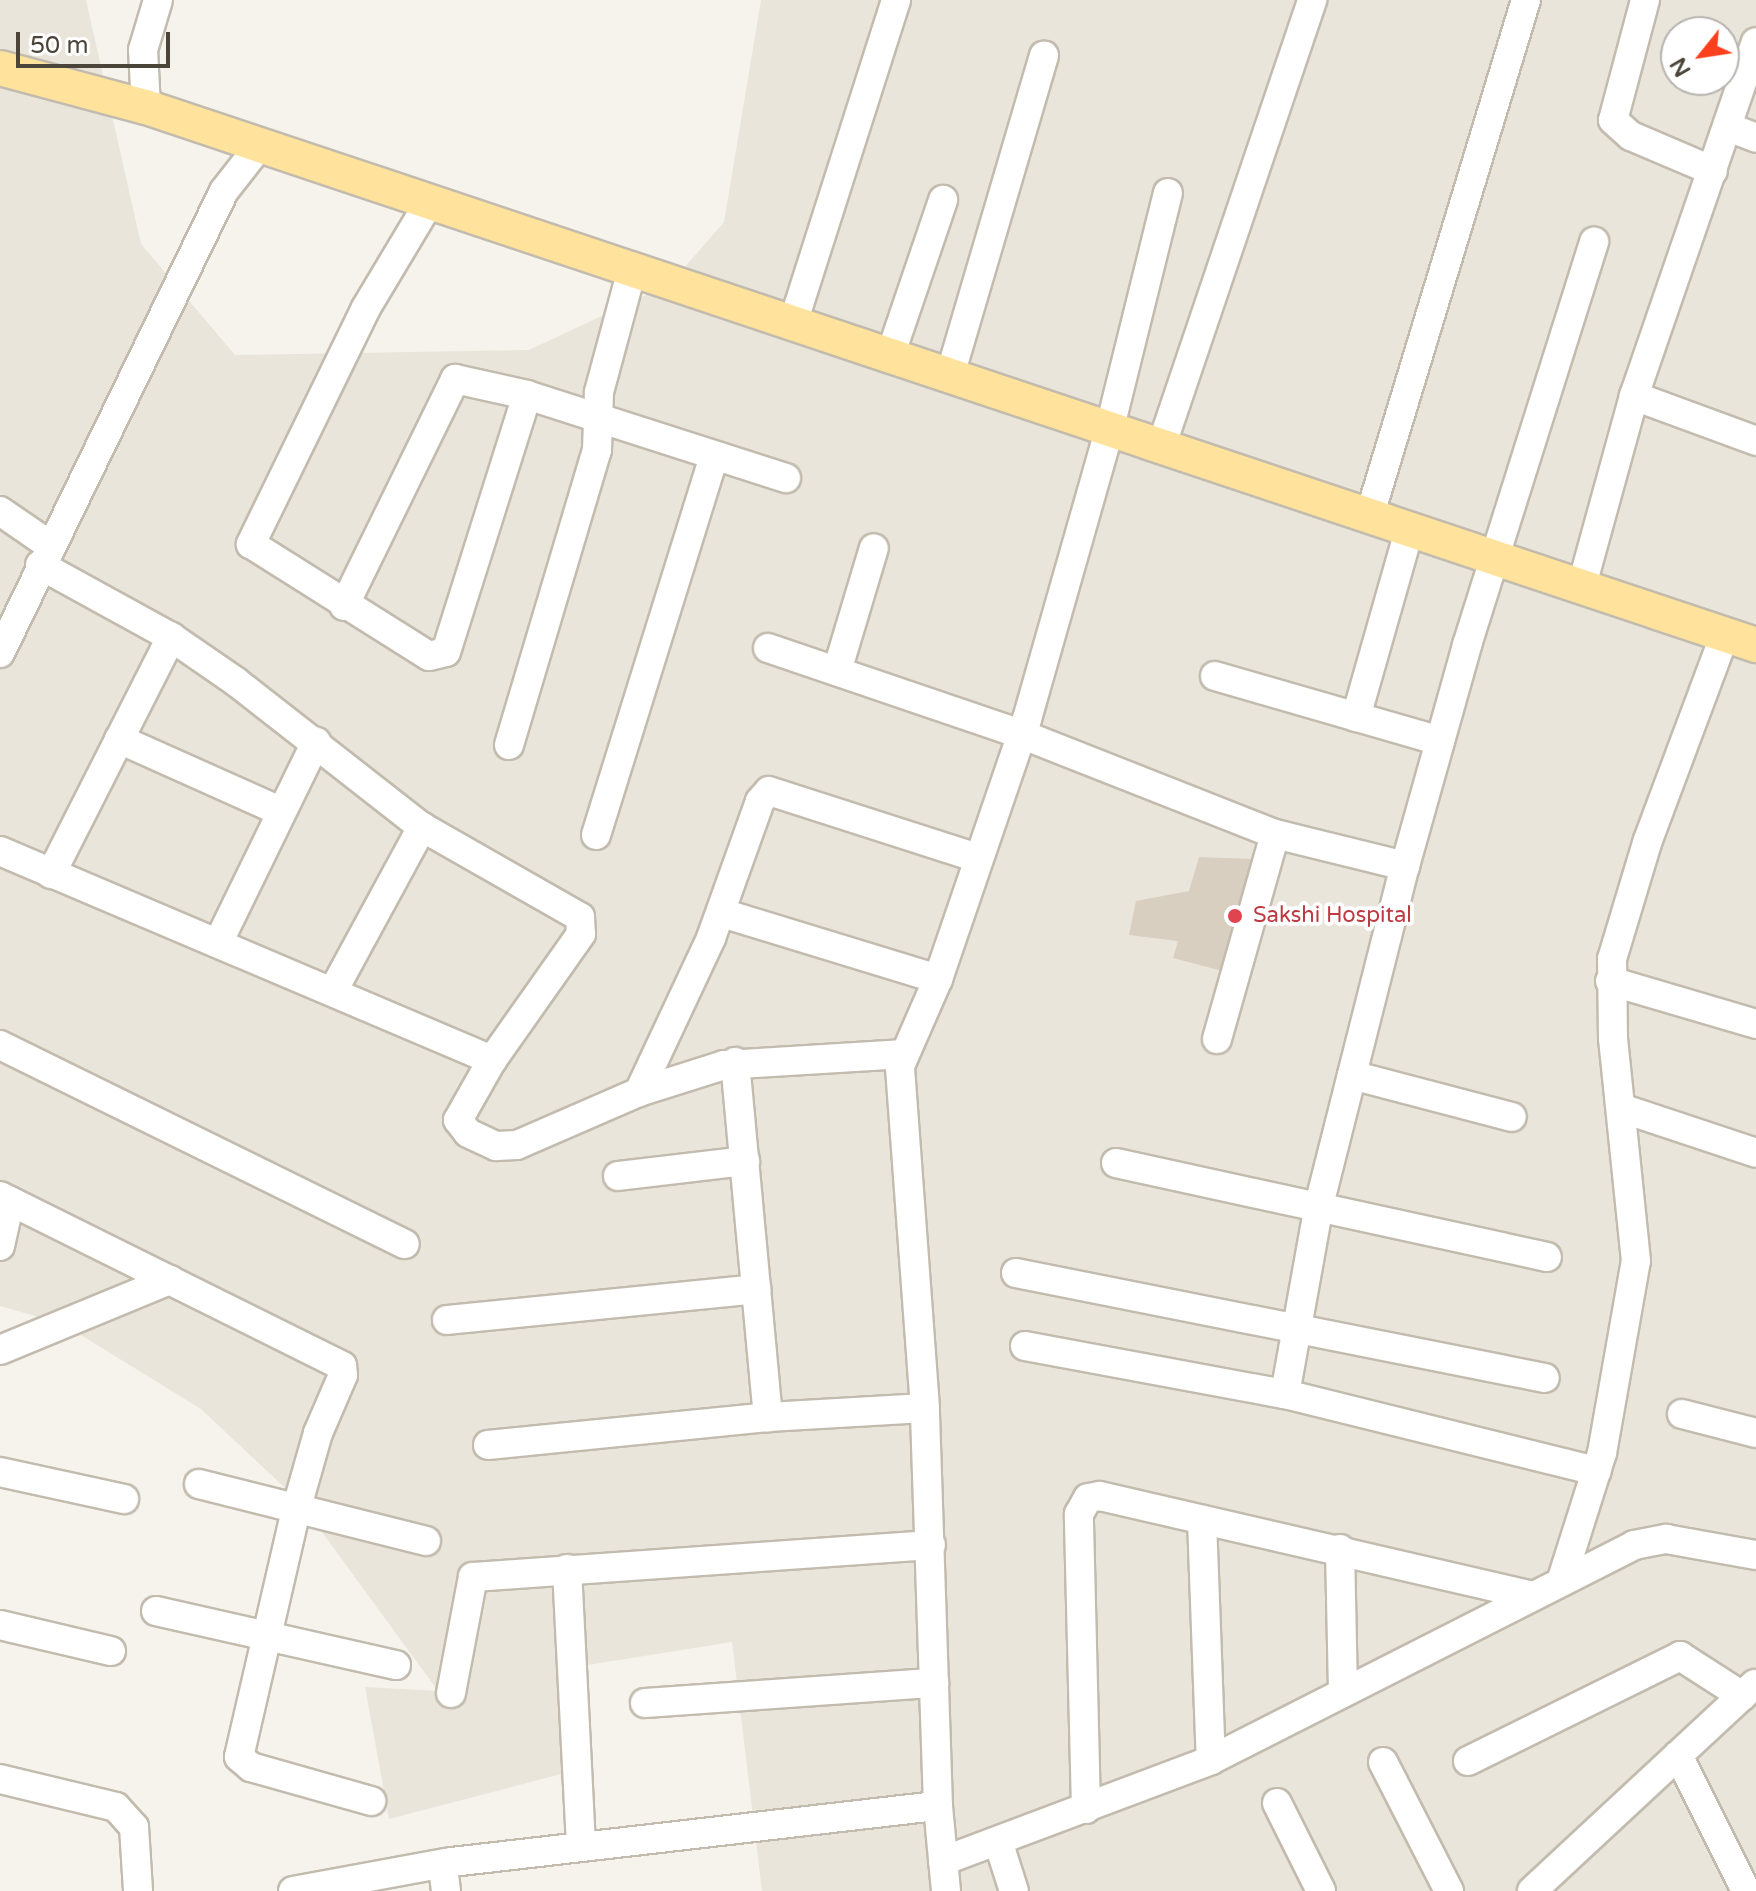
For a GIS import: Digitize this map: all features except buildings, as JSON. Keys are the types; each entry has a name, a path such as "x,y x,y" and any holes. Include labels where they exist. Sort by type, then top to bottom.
{"main road":[{"path":"0,46 41,60 102,93"},
{"path":"0,68 36,81 102,93 146,107 1740,639"}],"street":[{"path":"146,107 143,50 158,0"},
{"path":"793,323 896,0"},
{"path":"1162,444 1312,0"},
{"path":"1370,514 1526,0"},
{"path":"1645,0 1613,120 1631,136 1713,171"},
{"path":"1582,585 1634,396 1756,42"},
{"path":"950,375 1044,56"},
{"path":"1728,127 1756,138"},
{"path":"2,644 224,191 260,145"},
{"path":"946,1891 938,1806 925,1408 899,1084 903,1054 938,979 1021,734 1110,427 1168,193"},
{"path":"890,356 943,200"},
{"path":"430,201 373,295 251,536 257,552 429,656 446,652 527,395"},
{"path":"1285,1394 1319,1205 1405,866 1494,558 1594,241"},
{"path":"509,745 597,450 596,417 632,270"},
{"path":"344,606 455,379 527,395 713,459 786,478"},
{"path":"1634,396 1754,434"},
{"path":"596,835 713,459"},
{"path":"0,511 44,555 171,637 316,742 422,827 584,922 492,1060 458,1120 468,1133 496,1146 517,1145 639,1092 735,1062 903,1054"},
{"path":"1356,717 1410,528"},
{"path":"837,671 874,548"},
{"path":"51,874 171,637"},
{"path":"1562,1579 1597,1471 1636,1261 1610,981 1616,940 1648,840 1740,639"},
{"path":"768,648 1021,734 1275,834 1405,866"},
{"path":"1215,676 1440,741"},
{"path":"119,739 280,811"},
{"path":"218,943 316,742"},
{"path":"639,1092 722,913 760,801 769,791 978,858"},
{"path":"333,991 422,827"},
{"path":"1217,1039 1275,834"},
{"path":"0,851 492,1060"},
{"path":"722,913 938,979"},
{"path":"1610,981 1756,1024"},
{"path":"0,1045 405,1244"},
{"path":"735,1062 768,1417"},
{"path":"1352,1075 1512,1117"},
{"path":"1621,1108 1756,1153"},
{"path":"618,1176 745,1161"},
{"path":"1116,1163 1547,1257"},
{"path":"0,1246 5,1198 342,1366 343,1375 315,1440 296,1510 239,1757 251,1767 371,1801"},
{"path":"1016,1273 1545,1378"},
{"path":"0,1350 170,1280"},
{"path":"447,1320 756,1289"},
{"path":"1025,1346 1285,1394 1597,1471"},
{"path":"488,1445 768,1417 925,1408"},
{"path":"1682,1414 1756,1433"},
{"path":"0,1472 124,1499"},
{"path":"199,1484 426,1541"},
{"path":"1086,1809 1081,1504 1100,1496 1340,1549 1528,1595"},
{"path":"1202,1520 1211,1760"},
{"path":"943,1861 1211,1760 1528,1595 1650,1539 1756,1555"},
{"path":"451,1693 473,1577 931,1545"},
{"path":"1340,1549 1343,1692"},
{"path":"567,1569 581,1847"},
{"path":"156,1611 265,1639 396,1665"},
{"path":"0,1625 111,1651"},
{"path":"1468,1761 1680,1656 1749,1689 1684,1764 1552,1883"},
{"path":"645,1703 934,1683"},
{"path":"1383,1762 1449,1891"},
{"path":"1684,1764 1746,1891"},
{"path":"0,1779 123,1813 134,1827 138,1891"},
{"path":"1277,1803 1321,1891"},
{"path":"293,1891 446,1877 581,1847 938,1806"},
{"path":"998,1841 1014,1891"}],"shaded area":[{"path":"0,0 86,0 141,244 235,355 529,350 670,284 724,222 761,0 1756,0 1756,1891 762,1891 732,1642 556,1670 565,1773 389,1819 365,1687 438,1691 300,1502 201,1409 63,1324 0,1306"}],"place":[{"name":"Sakshi Hospital","path":"1235,916"}]}
